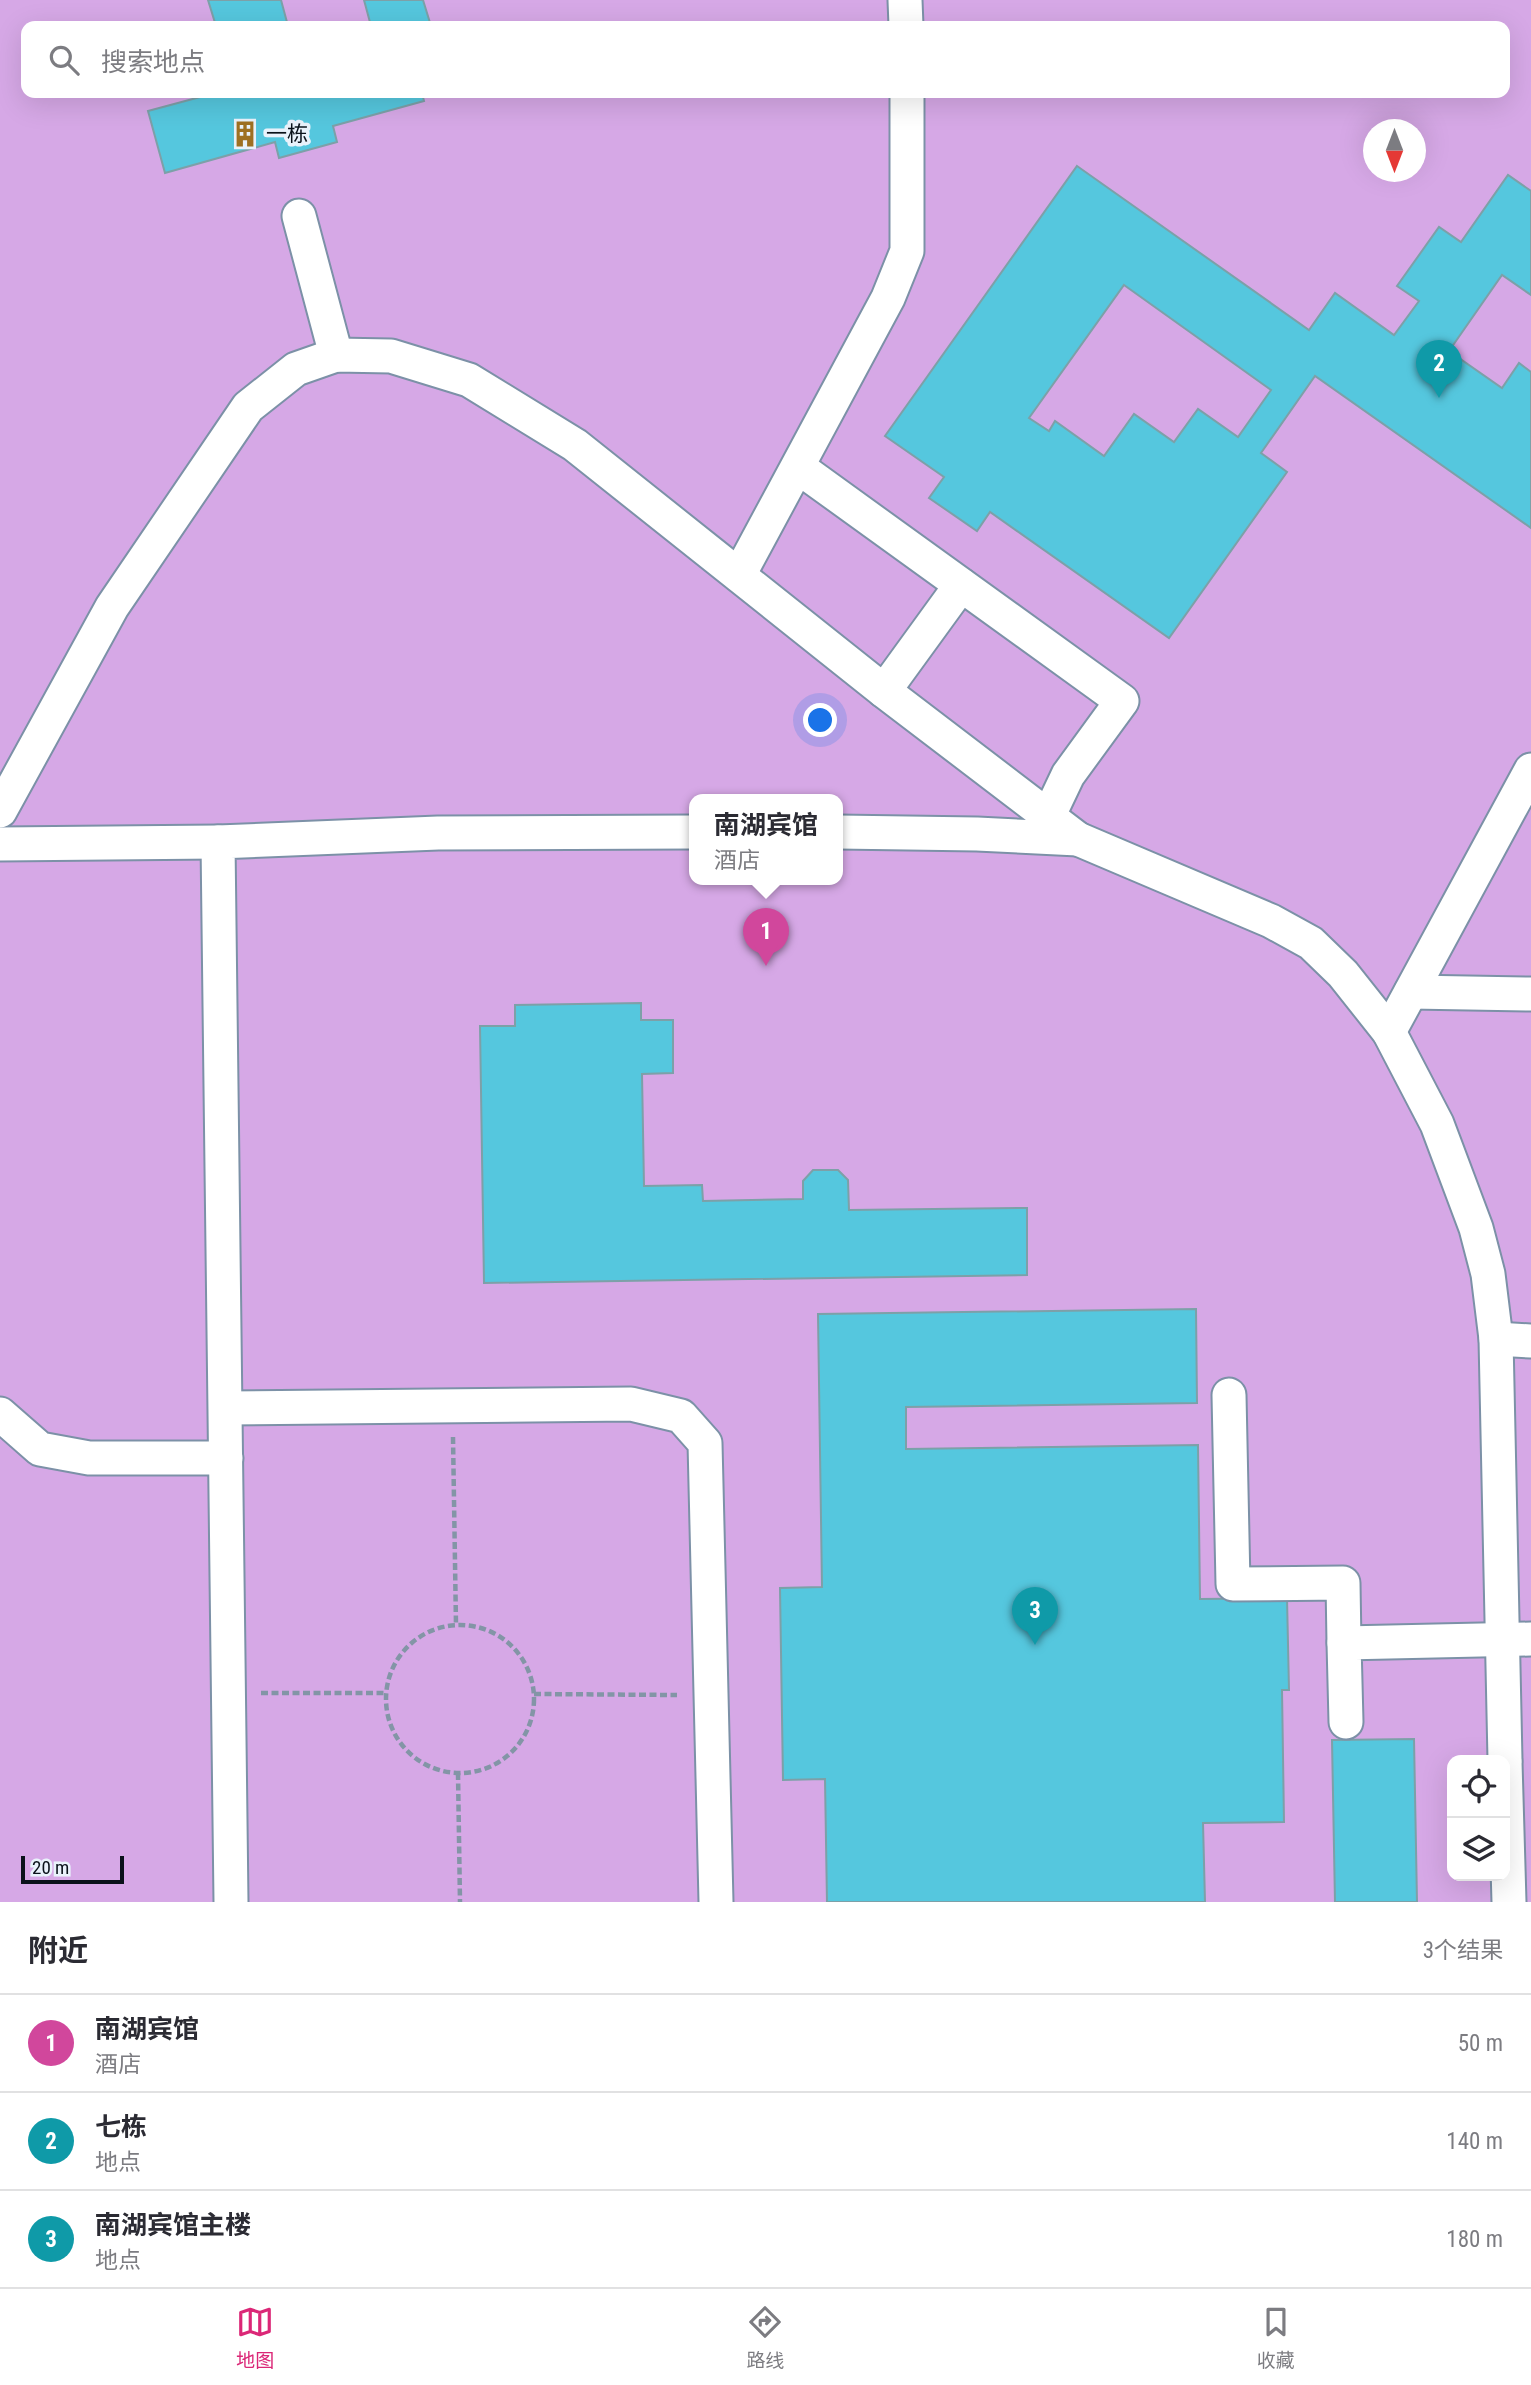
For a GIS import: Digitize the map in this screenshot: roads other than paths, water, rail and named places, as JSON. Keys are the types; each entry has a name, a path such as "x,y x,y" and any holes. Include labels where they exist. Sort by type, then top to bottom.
{"lane":[{"path":"905,0 906,21"},
{"path":"739,575 888,298 907,251 907,98"},
{"path":"299,216 336,355"},
{"path":"0,811 112,607 248,407 296,369 336,355 391,356 469,380 575,445 884,691 1078,839 1271,920 1311,943 1343,974 1389,1032 1437,1124 1476,1228 1488,1274 1496,1339 1516,1639 1506,1755"},
{"path":"798,467 1122,701 1068,775 1049,816"},
{"path":"884,691 961,585"},
{"path":"1389,1032 1531,770"},
{"path":"0,844 218,842 438,833 689,832"},
{"path":"843,832 1078,839"},
{"path":"218,842 231,1902"},
{"path":"1411,992 1531,994"},
{"path":"1496,1339 1531,1341"},
{"path":"1229,1395 1233,1584 1343,1583 1346,1722"},
{"path":"226,1408 631,1404 681,1416 705,1443 716,1902"},
{"path":"0,1414 40,1448 89,1458 226,1458"},
{"path":"1344,1643 1516,1639"},
{"path":"1507,1818 1509,1902"}],"place":[{"name":"一栋","path":"245,134"},
{"name":"七栋","path":"1439,398"},
{"name":"南湖宾馆","path":"766,966"},
{"name":"南湖宾馆主楼","path":"1035,1645"}]}
